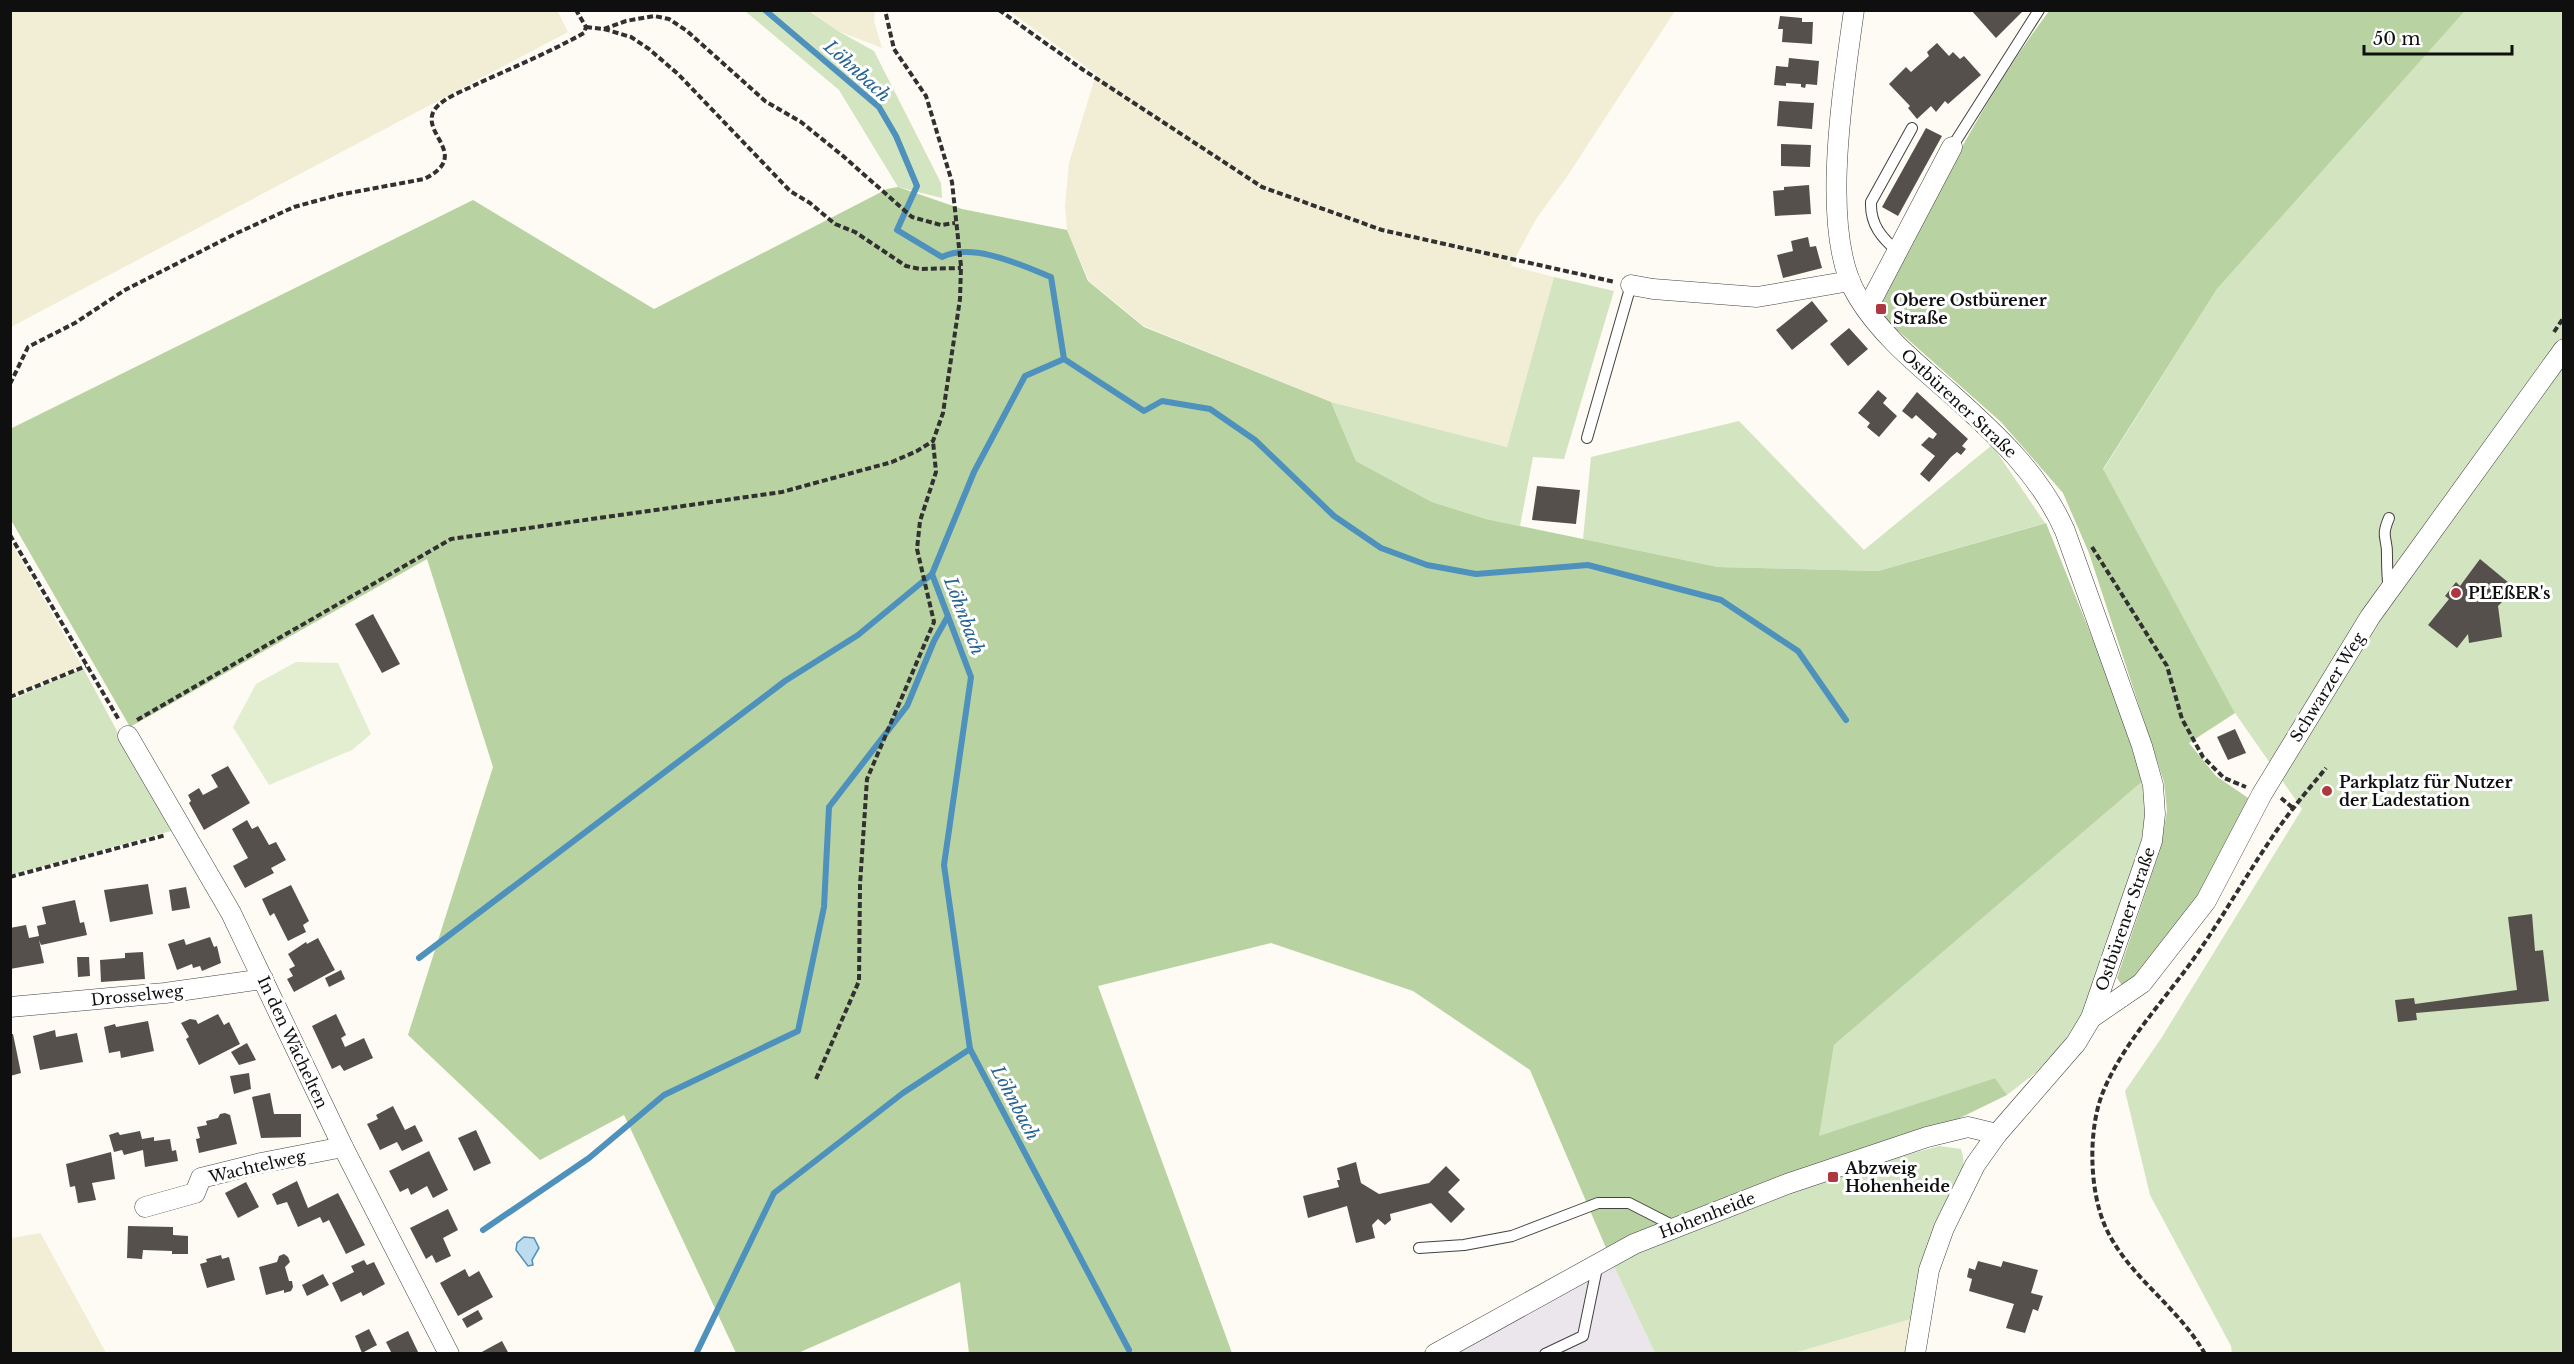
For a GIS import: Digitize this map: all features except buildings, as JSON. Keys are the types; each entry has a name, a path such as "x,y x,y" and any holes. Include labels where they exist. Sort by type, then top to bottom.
{"street":[{"name":"Ostbürener Straße","path":"1854,10 1843,90 1837,231 1850,281 1885,333 1991,429 2023,464 2053,504 2065,531 2142,746 2153,785 2155,814 2152,841 2091,1017 2076,1043 1997,1134 1975,1165 1941,1236 1929,1270 1916,1353"},
{"path":"1867,309 1952,147"},
{"path":"1631,285 1653,289 1757,297 1850,281"},
{"name":"Schwarzer Weg","path":"2091,1017 2142,983 2206,901 2262,794 2370,617 2564,349"},
{"name":"In den Wächelten","path":"128,728 231,913 343,1147 449,1353"},
{"name":"Drosselweg","path":"10,1007 165,993 263,980"},
{"name":"Hohenheide","path":"1435,1353 1634,1244 1787,1184 1927,1137 1968,1127 1997,1134"},
{"name":"Wachtelweg","path":"146,1207 195,1192 201,1178 261,1163 343,1147"}],"lane":[{"path":"1952,147 2039,10"},
{"path":"1898,252 1882,238 1875,227 1871,202 1912,128"},
{"path":"1587,438 1631,285"},
{"path":"2389,518 2383,531 2388,554 2385,568 2389,590"},
{"path":"1419,1248 1464,1245 1512,1236 1598,1203 1629,1203 1677,1227"},
{"path":"1545,1353 1583,1336 1599,1262"}],"path":[{"path":"10,384 28,348 75,323 125,290 227,238 294,207 338,195 424,179 435,173 442,165 445,153 431,120 433,111 440,104 584,33 586,27 576,10"},
{"path":"816,1079 859,981 860,885 867,779 934,622 917,549 920,521 936,472 933,441 943,413 953,356 961,267 956,240 952,182 940,140 926,96 894,49 885,10"},
{"path":"999,10 1082,69 1262,187 1382,230 1631,285"},
{"path":"604,29 626,21 654,16 669,19 687,31 765,101 801,122 843,156 912,217 941,225 955,223"},
{"path":"586,27 604,29 631,37 649,49 678,74 790,191 835,224 855,232 906,266 920,269 961,267"},
{"path":"10,534 86,666 128,728 452,539 782,492 892,462 933,441"},
{"path":"2089,543 2167,666 2182,718 2204,757 2224,778 2262,794"},
{"path":"10,697 86,666"},
{"path":"2205,1353 2194,1334 2121,1254 2105,1226 2095,1196 2092,1151 2096,1122 2103,1093 2129,1044 2198,953 2293,808 2326,768"},
{"path":"10,877 165,835 186,834"}],"shaded area":[{"path":"11,10 557,10 568,32 11,327"},
{"path":"810,11 875,11 874,21 882,48 838,31"},
{"path":"1009,11 1675,11 1566,178 1536,219 1511,266 1554,277 1507,447 1331,402 1144,326 1089,281 1067,230 1065,206 1069,163 1096,74"},
{"path":"10,540 82,666 11,697 10,697"},
{"path":"41,1233 106,1353 11,1353 11,1238"},
{"path":"1611,1260 1655,1353 1453,1354"},
{"path":"1911,1319 1906,1353 1794,1353"}],"green space":[{"path":"745,11 809,11 838,31 874,51 941,183 942,198 898,187 839,90"},
{"path":"2049,11 2465,11 2217,289 2103,469 2235,713 2189,743 2216,776 2254,802 2201,896 2128,984 2121,984 2117,978 2160,850 2167,811 2164,782 2089,553 2063,493 2001,422 1877,312 1956,157 2000,82"},
{"path":"2465,11 2563,11 2563,1353 2232,1353 2231,1346 2150,1195 2125,1091 2162,1037 2302,809 2235,713 2103,470 2217,289"},
{"path":"898,187 962,209 1067,230 1088,281 1144,327 1331,402 1356,461 1432,502 1486,519 1718,567 1878,571 2046,523 2099,655 2144,780 1834,1045 1819,1136 1995,1078 2007,1095 1927,1134 1609,1255 1530,1070 1413,991 1271,943 1098,986 1232,1353 969,1353 960,1282 798,1353 736,1353 624,1115 540,1160 408,1035 493,767 427,559 130,727 11,520 10,429 473,200 654,309 887,189"},
{"path":"1554,277 1614,291 1564,459 1533,457 1520,526 1486,519 1432,502 1356,461 1331,402 1507,447"},
{"path":"1739,421 1864,550 1992,445 2045,523 1878,571 1718,567 1583,539 1591,457"},
{"path":"296,662 338,663 371,734 352,750 269,785 233,727 256,684"},
{"path":"83,668 171,831 11,875 11,700"},
{"path":"2144,780 2147,815 2142,844 2084,1013 2047,1064 2007,1095 1995,1078 1818,1137 1834,1045"},
{"path":"1939,1146 1961,1149 1963,1172 1960,1184 1933,1239 1911,1319 1794,1353 1655,1353 1611,1260 1785,1188"}],"water":[{"path":"524,1237 534,1238 539,1248 532,1260 533,1265 528,1266 516,1250 517,1243"}],"waterway":[{"name":"Löhnbach","path":"765,10 879,107 896,136 917,186 897,230 942,257 954,253 982,254 1012,261 1051,277 1064,359 1025,376 974,472 932,574 971,677 944,865 970,1049 1129,1350"},
{"path":"1064,359 1144,411 1162,401 1210,409 1255,440 1334,516 1381,548 1427,565 1476,574 1588,565 1721,600 1798,651 1846,720"},
{"path":"419,958 785,681 858,635 932,574"},
{"path":"483,1230 589,1158 664,1095 798,1031 824,907 829,807 907,706 934,641 948,616"},
{"path":"696,1354 774,1193 903,1093 970,1049"}],"place":[{"name":"Obere Ostbürener Straße","path":"1881,309"},
{"name":"PLEßER's","path":"2456,593"},
{"name":"Parkplatz für Nutzer der Ladestation","path":"2327,791"},
{"name":"Abzweig Hohenheide","path":"1833,1177"}]}
